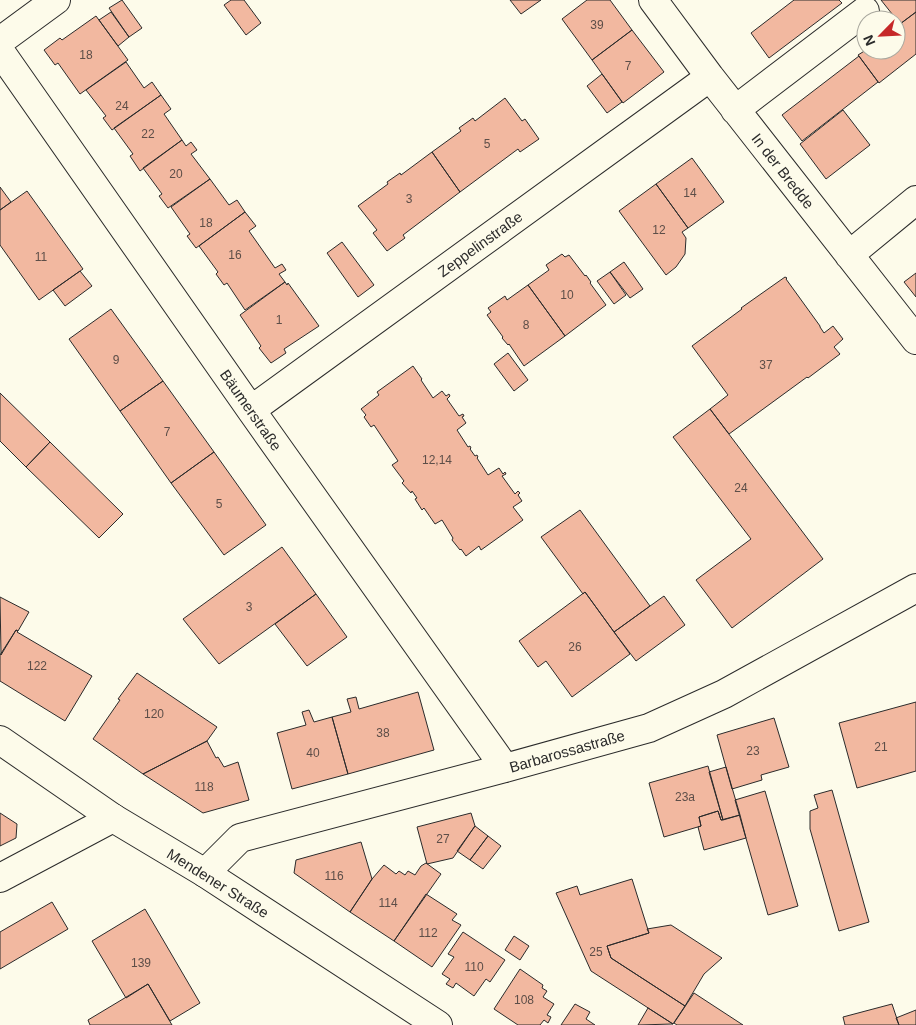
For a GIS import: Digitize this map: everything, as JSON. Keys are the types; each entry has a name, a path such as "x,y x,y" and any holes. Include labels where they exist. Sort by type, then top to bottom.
{"street":[{"path":"0,41 56,0"},
{"name":"In der Bredde","path":"653,0 710,78 916,340"},
{"path":"735,110 856,18"},
{"name":"Bäumerstraße","path":"0,51 251,410 505,768"},
{"name":"Zeppelinstraße","path":"251,410 710,78"},
{"path":"849,255 916,200"},
{"name":"Barbarossastraße","path":"205,872 240,838 649,728 724,694 916,588"},
{"name":"Mendener Straße","path":"0,740 113,818 205,872 438,1025"},
{"path":"0,878 113,818"}],"building":[{"path":"122,0 142,28 129,37 109,8"},
{"path":"231,0 244,0 261,23 246,35 224,5"},
{"path":"510,0 541,0 521,14"},
{"path":"587,0 610,0 632,30 592,60 562,19"},
{"path":"794,0 839,0 842,3 769,58 751,33"},
{"path":"881,0 916,0 916,12 906,20 906,10 889,10"},
{"path":"111,12 129,37 118,46 99,20"},
{"path":"916,12 916,54 879,83 862,60 906,60 906,20"},
{"path":"96,16 128,60 80,94 58,63 55,65 44,50"},
{"path":"632,30 664,72 623,103 592,60"},
{"path":"856,58 856,60 862,60 878,82 802,141 782,115"},
{"path":"126,62 144,88 152,82 161,95 112,130 103,118 106,116 86,90"},
{"path":"602,74 622,102 607,113 587,86"},
{"path":"161,95 171,109 164,114 182,140 140,171 130,156 133,154 114,128"},
{"path":"505,98 522,121 525,119 539,139 520,152 518,149 460,192 432,152 461,131 459,128 473,118 475,121"},
{"path":"843,110 870,145 826,179 800,144"},
{"path":"182,140 186,146 191,142 197,150 191,154 210,179 168,208 159,196 162,194 143,168"},
{"path":"432,152 460,192 403,235 405,238 387,251 373,233 377,230 358,206 388,184 387,182 400,173 401,175"},
{"path":"692,158 724,202 688,228 656,184"},
{"path":"210,179 229,205 237,200 245,212 196,248 187,236 190,234 171,207"},
{"path":"656,184 688,228 682,232 686,238 685,254 676,267 666,275 619,211"},
{"path":"0,187 11,202 0,210"},
{"path":"27,191 83,269 39,300 0,245 0,210"},
{"path":"245,212 256,226 249,231 275,268 282,264 286,270 279,274 285,282 245,310 227,283 224,285 216,274 218,272 199,246"},
{"path":"342,242 374,285 358,297 327,253"},
{"path":"562,254 565,257 569,255 586,275 606,305 565,336 528,285 549,270 546,265"},
{"path":"624,262 643,289 630,298 610,272"},
{"path":"80,271 92,286 65,306 53,290"},
{"path":"610,272 626,295 614,304 597,281"},
{"path":"916,273 916,297 904,282"},
{"path":"785,277 824,333 833,326 843,339 834,347 840,354 729,434 710,409 728,395 692,346"},
{"path":"285,282 287,285 288,283 319,326 284,349 286,353 271,363 259,348 261,346 240,315"},
{"path":"528,285 565,336 524,366 487,315 491,312 488,308 505,296 507,300"},
{"path":"111,309 163,381 120,411 69,339"},
{"path":"508,353 528,380 514,391 494,364"},
{"path":"413,366 433,398 442,391 446,396 449,394 450,396 447,399 459,416 463,414 464,416 462,417 466,423 457,430 468,447 470,446 475,456 477,455 488,475 499,468 503,474 505,472 506,474 502,476 515,494 518,491 520,493 518,495 522,501 513,507 523,520 481,550 479,546 466,556 452,540 453,538 442,520 435,524 424,508 422,510 412,491 411,493 402,483 404,481 392,465 398,461 374,425 371,427 361,409 379,395 377,392"},
{"path":"163,381 214,452 171,483 120,411"},
{"path":"0,393 50,442 26,467 0,441"},
{"path":"710,409 823,559 732,628 696,580 751,539 673,437"},
{"path":"50,442 123,514 99,538 26,467"},
{"path":"214,452 266,525 224,555 171,483"},
{"path":"580,510 650,606 614,632 541,537"},
{"path":"282,547 316,594 219,664 183,619"},
{"path":"585,592 630,654 572,697 546,661 538,667 519,641"},
{"path":"316,594 347,637 307,666 275,624"},
{"path":"664,596 685,625 636,661 614,632"},
{"path":"0,597 29,612 1,655"},
{"path":"16,630 92,676 65,721 0,681 0,655"},
{"path":"137,673 217,727 207,741 143,774 93,739"},
{"path":"418,692 434,750 348,774 332,717 351,712 347,699 356,697 359,709"},
{"path":"916,702 916,771 857,788 839,723"},
{"path":"309,710 314,722 332,717 348,774 292,789 277,733 306,725 302,712"},
{"path":"774,718 789,767 761,775 762,780 732,789 717,735"},
{"path":"207,741 216,758 218,757 224,767 238,762 249,800 203,813 143,774"},
{"path":"708,766 723,820 721,820 718,811 699,817 701,826 664,837 649,783"},
{"path":"726,767 740,815 723,820 709,772"},
{"path":"832,790 869,922 839,931 810,829 810,811 818,808 814,795"},
{"path":"765,791 798,906 768,915 735,800"},
{"path":"718,811 721,820 740,815 746,838 704,850 698,827 701,826 699,817"},
{"path":"0,813 17,824 16,838 0,846"},
{"path":"471,813 475,826 453,858 427,864 417,827"},
{"path":"475,826 488,836 470,860 457,851"},
{"path":"488,836 501,846 483,869 470,860"},
{"path":"361,842 372,879 350,912 294,873 296,860"},
{"path":"426,863 441,874 394,941 350,912 372,879 384,865 396,874 399,871 405,875 408,871 415,875 421,866"},
{"path":"632,879 649,933 607,946 611,958 685,1006 673,1024 591,971 556,893 577,886 580,895"},
{"path":"426,894 457,914 452,920 461,925 432,967 394,941"},
{"path":"52,902 68,929 0,969 0,932"},
{"path":"145,909 200,1003 170,1021 148,984 126,998 92,941"},
{"path":"671,925 722,958 704,974 685,1006 611,958 607,946 649,933 647,929"},
{"path":"463,932 505,960 490,982 486,979 474,996 456,983 453,988 446,984 450,979 442,974 454,957 448,954"},
{"path":"514,936 529,946 520,960 505,950"},
{"path":"520,969 543,985 542,988 547,991 543,997 554,1004 547,1015 551,1017 548,1023 544,1020 540,1025 518,1025 494,1009"},
{"path":"148,984 172,1025 90,1025 88,1020"},
{"path":"694,993 743,1025 677,1025 674,1023"},
{"path":"575,1004 590,1012 586,1019 595,1025 561,1025"},
{"path":"892,1004 899,1025 845,1025 843,1017"},
{"path":"648,1008 673,1024 638,1025"},
{"path":"916,1010 916,1025 899,1025 896,1018"}]}
